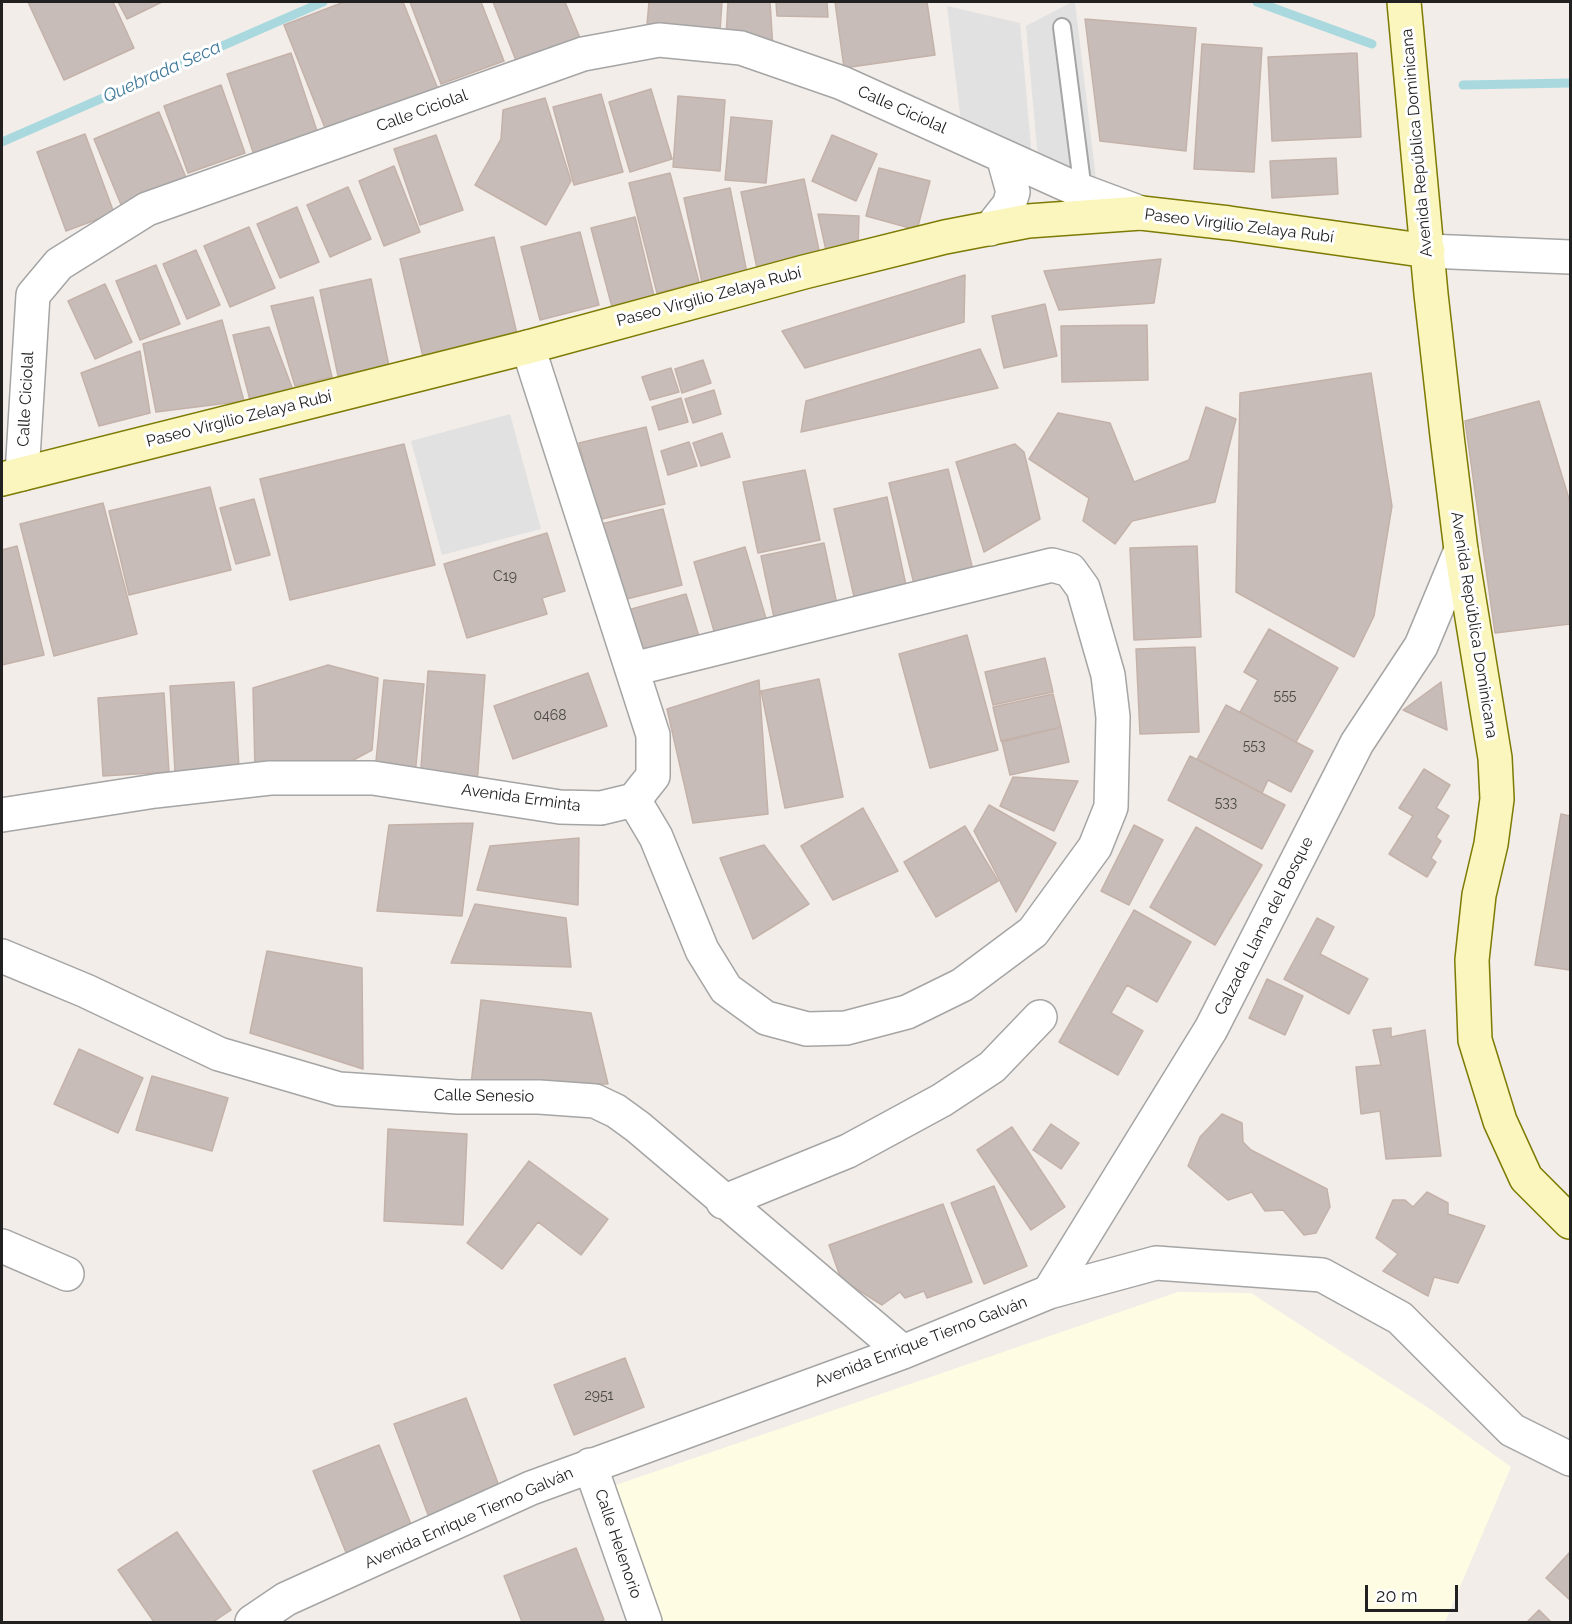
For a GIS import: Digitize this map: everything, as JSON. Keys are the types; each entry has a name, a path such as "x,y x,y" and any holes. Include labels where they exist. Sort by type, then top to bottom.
{"street":[{"name":"Avenida República Dominicana","path":"1404,2 1433,316 1461,550 1495,758 1497,799 1491,844 1479,895 1472,960 1475,1040 1500,1121 1526,1178 1570,1222"},
{"name":"Calle Ciciolal","path":"12,476 33,295 59,264 147,209 583,54 659,40 741,48 842,83 1083,192 1141,213"},
{"path":"990,229 1009,205 1013,192 1003,156"},
{"name":"Paseo Virgilio Zelaya Rubí","path":"12,476 528,347 804,272 1028,221 1141,213 1428,251"},
{"path":"1428,251 1570,257"},
{"path":"528,347 653,735 653,776 634,800 656,837 702,950 726,989 766,1018 807,1029 846,1028 908,1012 962,985 1032,932 1095,847 1111,807 1113,717 1108,675 1083,588 1070,570 1052,565 633,669"},
{"name":"Calzada Llama del Bosque","path":"1049,1292 1211,1029 1357,743 1421,646 1461,550"},
{"name":"Avenida Erminta","path":"2,815 155,791 270,778 372,778 560,807 601,808 634,800"},
{"name":"Calle Senesio","path":"2,956 86,991 219,1054 339,1089 458,1097 539,1097 595,1101 616,1111 638,1127 723,1202 774,1242 903,1352"},
{"path":"723,1202 848,1151 942,1100 992,1067 1041,1017"},
{"path":"2,1246 67,1274"},
{"name":"Avenida Enrique Tierno Galván","path":"252,1623 286,1599 531,1488 903,1352 1049,1292 1156,1263 1322,1275 1400,1318 1512,1430 1570,1459"},
{"name":"Calle Helenorio","path":"590,1465 645,1623"}],"lane":[{"path":"1062,27 1083,192"}],"shaded area":[{"path":"1075,2 1097,188 1038,158 1026,26"},
{"path":"947,6 1020,23 1032,158 962,131"},
{"path":"510,414 541,529 442,555 411,441"},
{"path":"1178,1292 1251,1293 1433,1411 1511,1467 1445,1622 659,1622 607,1488"}],"building":[{"path":"28,2 113,2 134,48 64,80"},
{"path":"118,2 162,2 127,19"},
{"path":"344,2 403,2 438,89 327,133 284,25"},
{"path":"410,2 481,2 504,61 441,84"},
{"path":"493,2 565,2 580,38 517,63"},
{"path":"649,2 722,2 720,31 647,25"},
{"path":"728,2 770,2 773,49 726,37"},
{"path":"776,2 827,2 828,17 777,16"},
{"path":"835,2 927,2 935,55 844,68"},
{"path":"1085,19 1196,28 1186,151 1100,141"},
{"path":"1202,44 1262,48 1254,172 1194,169"},
{"path":"291,53 318,134 254,155 227,74"},
{"path":"1357,53 1361,137 1272,141 1268,57"},
{"path":"221,85 245,153 188,173 164,106"},
{"path":"651,89 672,159 630,172 609,102"},
{"path":"601,94 623,172 574,185 553,107"},
{"path":"678,96 725,100 720,171 673,167"},
{"path":"545,98 571,181 546,225 475,185 501,139 503,110"},
{"path":"159,112 187,180 122,207 94,139"},
{"path":"731,117 772,121 766,183 725,180"},
{"path":"85,134 114,213 66,231 37,152"},
{"path":"436,135 463,210 420,225 394,149"},
{"path":"832,135 877,154 856,201 812,181"},
{"path":"1336,158 1338,194 1272,198 1270,161"},
{"path":"394,166 420,232 384,246 359,181"},
{"path":"879,168 930,181 917,230 866,216"},
{"path":"670,173 699,282 657,293 629,183"},
{"path":"804,179 820,255 757,268 741,192"},
{"path":"348,187 371,239 330,257 307,205"},
{"path":"730,188 747,273 702,282 684,198"},
{"path":"297,207 319,262 280,278 257,224"},
{"path":"818,214 859,216 858,248 827,255"},
{"path":"635,217 654,296 612,307 591,228"},
{"path":"249,227 275,288 230,307 204,246"},
{"path":"580,232 599,305 540,320 521,247"},
{"path":"494,237 518,338 424,361 400,259"},
{"path":"196,250 220,305 187,319 163,264"},
{"path":"1161,259 1154,303 1059,310 1044,271"},
{"path":"156,265 180,324 140,340 116,281"},
{"path":"965,275 964,322 805,368 782,331"},
{"path":"371,279 389,366 338,376 320,290"},
{"path":"105,284 132,342 95,359 68,301"},
{"path":"313,297 332,377 295,386 271,306"},
{"path":"1045,304 1057,356 1004,368 992,316"},
{"path":"222,320 244,401 156,412 143,344"},
{"path":"1147,325 1148,380 1062,382 1061,326"},
{"path":"269,327 293,390 250,400 233,335"},
{"path":"980,349 998,388 801,432 806,401"},
{"path":"140,351 150,413 99,426 81,373"},
{"path":"703,360 711,383 682,393 675,369"},
{"path":"671,368 679,392 650,400 642,377"},
{"path":"1371,373 1392,506 1374,616 1354,657 1236,592 1240,393"},
{"path":"714,390 721,414 693,423 685,399"},
{"path":"681,398 688,422 659,430 652,407"},
{"path":"1539,401 1570,502 1570,624 1495,633 1465,421"},
{"path":"1206,407 1236,419 1215,502 1132,521 1115,544 1083,521 1089,498 1029,459 1058,413 1110,423 1134,482 1189,460"},
{"path":"646,427 665,504 598,520 579,443"},
{"path":"722,433 730,457 701,466 693,443"},
{"path":"689,442 697,466 668,475 661,451"},
{"path":"404,444 435,565 290,600 260,479"},
{"path":"1015,444 1024,452 1040,519 984,552 956,462"},
{"path":"948,469 973,570 914,584 889,483"},
{"path":"805,470 820,540 758,553 743,482"},
{"path":"210,487 231,570 129,595 109,511"},
{"path":"887,497 907,590 855,601 834,509"},
{"path":"254,499 270,555 236,564 220,508"},
{"path":"103,503 137,634 54,656 20,524"},
{"path":"663,509 682,585 615,602 597,525"},
{"path":"547,533 565,591 542,598 547,614 467,638 444,564"},
{"path":"824,543 839,614 776,627 761,556"},
{"path":"17,546 44,655 2,665 2,550"},
{"path":"1197,546 1201,637 1134,640 1130,548"},
{"path":"745,547 767,622 716,638 694,562"},
{"path":"686,594 701,643 641,660 628,610"},
{"path":"1269,629 1338,668 1296,742 1240,712 1258,680 1244,672"},
{"path":"967,635 998,750 930,768 899,654"},
{"path":"1195,647 1199,732 1140,734 1136,649"},
{"path":"1045,658 1053,692 993,705 985,672"},
{"path":"328,665 378,678 372,750 333,771 255,770 253,688"},
{"path":"428,671 485,675 477,785 420,781"},
{"path":"588,673 607,726 513,759 494,706"},
{"path":"819,679 843,797 785,808 761,691"},
{"path":"384,680 424,684 415,775 375,771"},
{"path":"759,680 768,814 693,823 667,709"},
{"path":"234,682 239,768 175,772 170,686"},
{"path":"1441,682 1447,730 1403,710"},
{"path":"164,693 169,772 103,776 98,698"},
{"path":"1053,694 1061,727 1001,741 993,707"},
{"path":"1226,705 1313,751 1291,792 1268,780 1262,793 1197,759"},
{"path":"1061,727 1069,762 1010,775 1002,742"},
{"path":"1190,756 1285,805 1262,849 1168,800"},
{"path":"1424,769 1450,785 1436,808 1449,816 1436,837 1441,841 1431,858 1436,862 1427,877 1389,854 1413,816 1399,808"},
{"path":"1013,777 1078,781 1054,831 1000,806"},
{"path":"989,805 1056,843 1016,912 974,831"},
{"path":"863,808 898,871 833,900 801,846"},
{"path":"1561,814 1570,816 1570,970 1535,965"},
{"path":"473,823 462,916 377,911 389,825"},
{"path":"1134,825 1163,840 1129,905 1101,891"},
{"path":"965,826 998,881 936,917 904,862"},
{"path":"1196,827 1262,865 1215,945 1150,907"},
{"path":"579,838 578,905 477,890 490,846"},
{"path":"764,845 809,904 753,939 720,858"},
{"path":"475,904 566,918 571,967 451,963"},
{"path":"1134,910 1191,942 1157,1002 1127,985 1111,1013 1143,1031 1118,1075 1059,1042"},
{"path":"1317,918 1334,927 1320,954 1368,979 1349,1014 1284,979"},
{"path":"267,951 362,968 363,1069 250,1033"},
{"path":"1267,979 1303,996 1285,1035 1249,1018"},
{"path":"481,1000 591,1013 608,1084 471,1084"},
{"path":"1391,1028 1391,1037 1425,1030 1441,1156 1386,1159 1380,1111 1361,1114 1356,1067 1381,1065 1373,1030"},
{"path":"79,1049 143,1078 118,1133 54,1104"},
{"path":"152,1076 228,1098 212,1151 136,1130"},
{"path":"1222,1114 1242,1123 1243,1142 1251,1150 1327,1189 1330,1207 1316,1233 1304,1235 1283,1210 1265,1211 1252,1192 1228,1200 1188,1166 1200,1137"},
{"path":"1051,1124 1079,1143 1061,1169 1033,1150"},
{"path":"1012,1127 1065,1207 1031,1230 977,1150"},
{"path":"388,1129 467,1134 463,1225 384,1221"},
{"path":"529,1161 608,1219 581,1255 538,1222 502,1269 467,1243"},
{"path":"994,1186 1027,1266 984,1284 951,1203"},
{"path":"1427,1192 1448,1203 1448,1214 1485,1226 1458,1283 1434,1277 1428,1296 1383,1271 1398,1254 1376,1238 1393,1200 1405,1200 1413,1207"},
{"path":"943,1204 972,1282 927,1298 924,1291 905,1298 900,1292 882,1305 841,1279 829,1245"},
{"path":"625,1358 644,1407 574,1435 554,1385"},
{"path":"466,1398 502,1494 430,1520 394,1424"},
{"path":"379,1445 415,1534 349,1560 313,1471"},
{"path":"177,1532 231,1610 213,1622 154,1622 118,1570"},
{"path":"576,1548 604,1620 597,1622 522,1622 504,1576"},
{"path":"1570,1552 1570,1600 1546,1578"},
{"path":"1539,1610 1551,1622 1527,1622"}],"waterway":[{"name":"Quebrada Seca","path":"2,142 323,2"},
{"name":"Quebrada Seca","path":"1257,2 1372,44"},
{"name":"Quebrada Seca","path":"1463,85 1570,83"}]}
